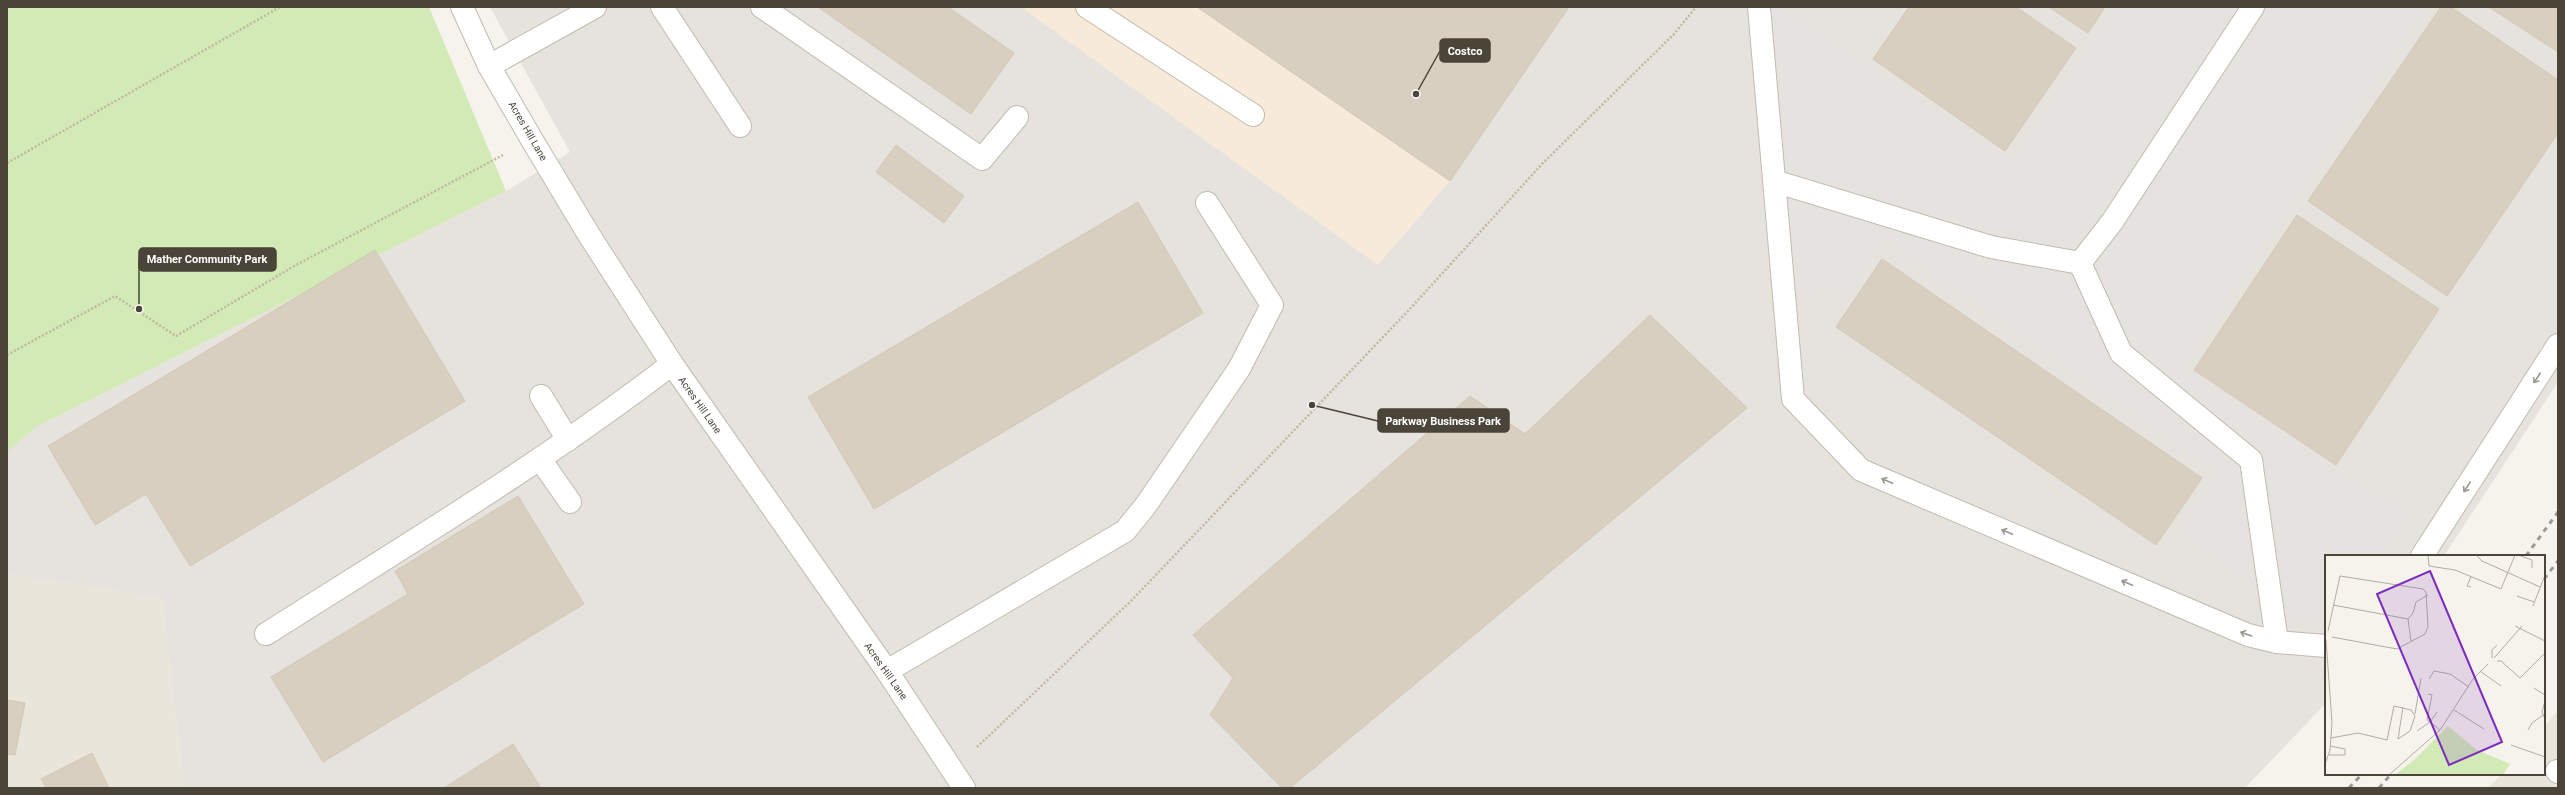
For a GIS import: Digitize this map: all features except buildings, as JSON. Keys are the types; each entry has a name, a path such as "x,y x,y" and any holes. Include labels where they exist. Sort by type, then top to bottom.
{"street":[{"name":"Acres Hill Lane","path":"462,7 489,66 532,140 589,235 672,364 887,671 959,779"},
{"path":"489,66 595,7"},
{"path":"662,7 740,126"},
{"path":"762,7 982,159 1017,117"},
{"path":"1087,7 1253,115"},
{"path":"1758,7 1793,399 1861,470 2248,635 2277,642 2325,646"},
{"path":"2080,263 2112,222 2253,7"},
{"path":"1774,181 1991,247 2080,263"},
{"path":"887,671 1125,531 1146,505 1239,369 1272,305 1207,203"},
{"path":"2080,263 2121,353 2251,460 2277,642"},
{"path":"2423,555 2558,345"},
{"path":"266,634 540,459 604,416 672,364"},
{"path":"540,396 568,440"},
{"path":"540,459 570,502"}],"path":[{"path":"7,163 280,7"},
{"path":"959,779 1408,311 1542,164 1674,34 1696,7"},
{"path":"7,355 115,296 176,336 296,265 532,140"}],"shaded area":[{"path":"490,7 1021,7 1378,265 1450,181 1569,7 2558,7 2558,382 2445,555 2325,555 2325,704 2245,788 184,788 162,598 7,574 7,452 36,427 506,191 570,152"},
{"path":"1021,7 1569,7 1450,181 1378,265"},
{"path":"1772,7 1779,7 2012,159 2114,7 2426,7 2183,368 2409,514 2385,555 2325,555 2325,613 2302,622 2178,534 2215,472 1885,240 1850,293 1792,295"},
{"path":"7,574 162,598 184,788 7,788"},
{"path":"2558,710 2558,788 2488,788 2501,775 2545,775 2545,726"}],"green space":[{"path":"7,7 429,7 506,191 36,427 7,452"}],"railway":[{"path":"2527,555 2558,512"},
{"path":"2545,578 2558,561"},
{"path":"2349,788 2361,775"},
{"path":"2379,788 2390,775"}],"place":[{"name":"Costco","path":"1416,94"},
{"name":"Mather Community Park","path":"139,309"},
{"name":"Parkway Business Park","path":"1312,405"}]}
